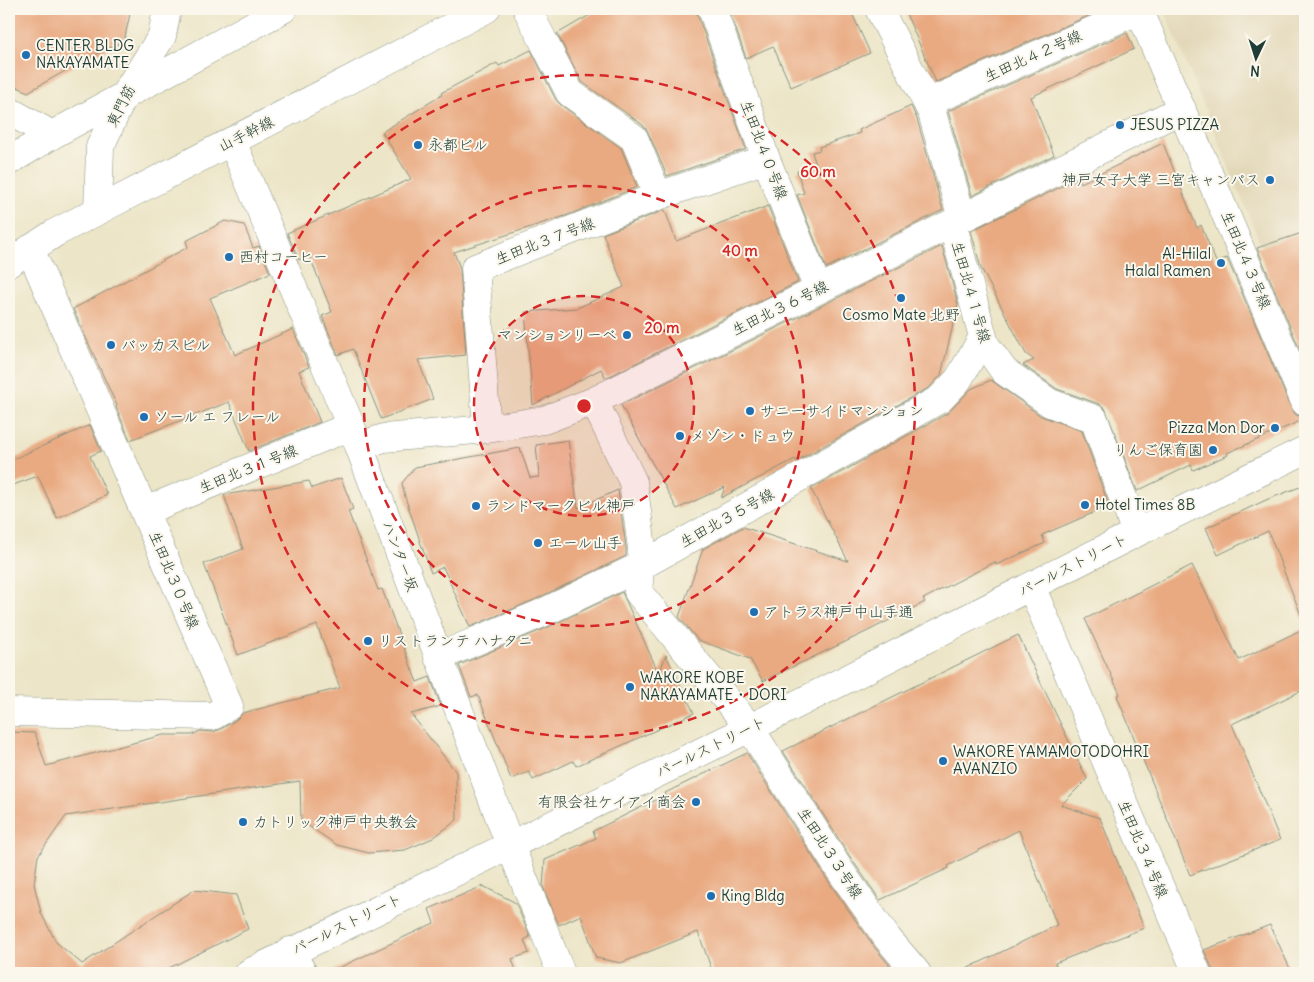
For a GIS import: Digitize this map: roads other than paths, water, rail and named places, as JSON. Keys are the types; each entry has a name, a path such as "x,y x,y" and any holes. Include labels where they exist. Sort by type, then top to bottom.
{"street":[{"name":"東門筋","path":"98,211 100,147 123,97 162,36 167,9"},
{"path":"9,161 52,135 283,9"},
{"name":"山手幹線","path":"20,256 55,234 98,211 486,9"},
{"path":"527,9 570,93 634,138 658,196"},
{"name":"生田北４０号線","path":"712,9 766,159 818,289"},
{"name":"生田北４１号線","path":"879,9 932,113 985,344 1004,371 1050,403 1094,419 1136,533"},
{"name":"生田北４２号線","path":"927,103 1139,9"},
{"name":"生田北４３号線","path":"1139,9 1305,402"},
{"name":"生田北３６号線","path":"355,436 384,438 487,429 544,420 594,401 1182,109"},
{"path":"9,110 52,135"},
{"name":"ハンター坂","path":"232,141 355,436 560,973"},
{"name":"生田北３７号線","path":"487,429 475,268 658,196 766,159"},
{"name":"生田北３０号線","path":"9,712 213,716 229,706 145,511 20,256"},
{"name":"生田北３５号線","path":"438,657 540,614 639,566 940,400 958,380 983,337"},
{"name":"生田北３３号線","path":"594,401 633,482 642,548 638,592 750,728 839,869 888,939 917,973"},
{"name":"生田北３１号線","path":"145,511 355,436"},
{"name":"パールストリート","path":"249,973 296,962 510,845 750,728 1305,450"},
{"name":"生田北３４号線","path":"1031,586 1197,973"}],"place":[{"name":"CENTER BLDG NAKAYAMATE","path":"26,55"},
{"name":"JESUS PIZZA","path":"1120,125"},
{"name":"永都ビル","path":"418,145"},
{"name":"神戸女子大学 三宮キャンパス","path":"1270,180"},
{"name":"西村コーヒー","path":"229,257"},
{"name":"Al-Hilal Halal Ramen","path":"1221,263"},
{"name":"Cosmo Mate 北野","path":"901,298"},
{"name":"マンションリーベ","path":"627,335"},
{"name":"バッカスビル","path":"111,345"},
{"name":"サニーサイドマンション","path":"750,411"},
{"name":"ソール エ フレール","path":"144,417"},
{"name":"Pizza Mon Dor","path":"1275,428"},
{"name":"メゾン・ドュウ","path":"680,436"},
{"name":"りんご保育園","path":"1213,450"},
{"name":"Hotel Times 8B","path":"1085,505"},
{"name":"ランドマークビル神戸","path":"476,506"},
{"name":"エール山手","path":"538,543"},
{"name":"アトラス神戸中山手通","path":"754,612"},
{"name":"リストランテ ハナタニ","path":"368,641"},
{"name":"WAKORE KOBE NAKAYAMATE・DORI","path":"630,687"},
{"name":"WAKORE YAMAMOTODOHRI AVANZIO","path":"943,761"},
{"name":"有限会社ケイアイ商会","path":"696,802"},
{"name":"カトリック神戸中央教会","path":"243,822"},
{"name":"King Bldg","path":"711,896"}]}
